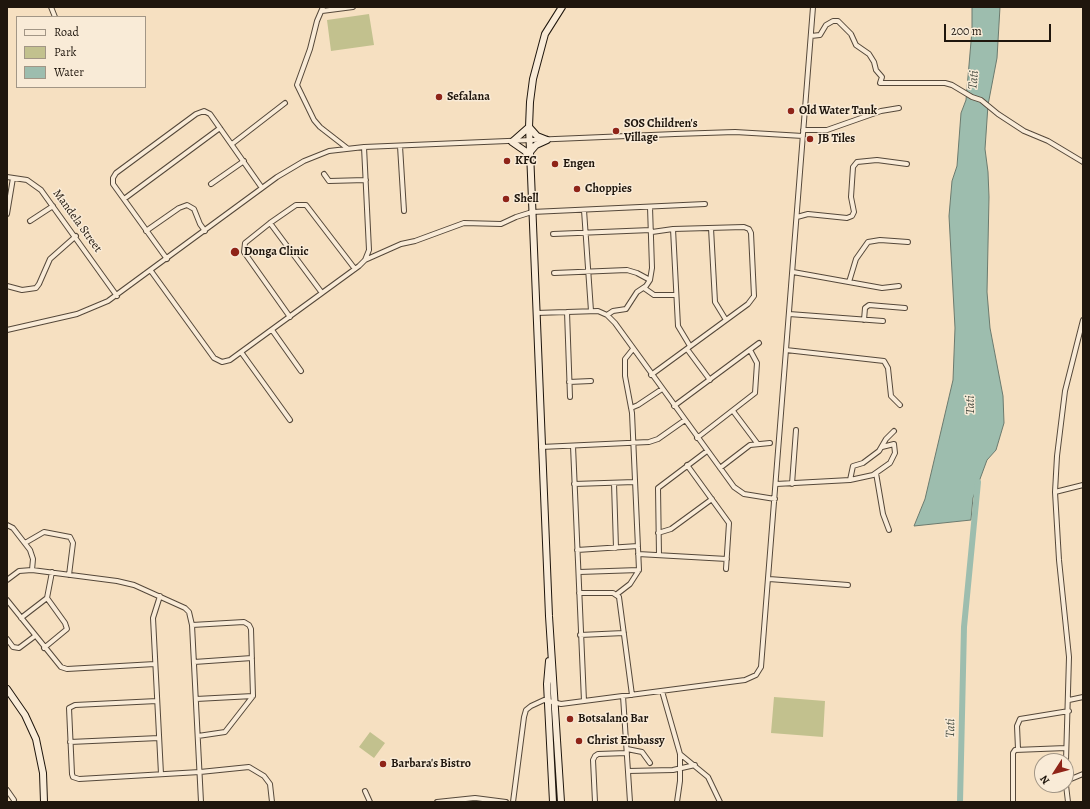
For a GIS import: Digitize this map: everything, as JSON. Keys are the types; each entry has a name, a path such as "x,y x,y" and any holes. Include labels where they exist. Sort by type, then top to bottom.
{"street":[{"path":"347,148 320,128 309,112 297,87 317,21 323,9 353,7"},
{"path":"514,802 518,758 525,712 531,706 551,701 561,704 745,680 756,675 761,667 813,7"},
{"path":"561,802 548,673 551,653 541,447 529,127 532,85 542,47 563,8"},
{"path":"811,36 820,35 824,31 826,25 833,21 838,21 851,34 856,45 869,54 874,62 876,70 882,77 880,83 945,83 952,85 981,100 998,114 1024,131 1048,141 1083,162"},
{"path":"232,144 285,103"},
{"path":"803,130 827,130 881,111 899,108"},
{"path":"167,259 112,182 115,175 196,114 208,112 262,188"},
{"path":"529,127 537,136 547,140"},
{"path":"512,142 529,127"},
{"path":"124,199 220,128"},
{"path":"7,330 77,314 95,308 117,296 262,188 308,159 329,151 364,147 735,132 803,136"},
{"path":"530,155 536,145 547,140"},
{"path":"512,142 530,155"},
{"path":"400,146 404,211"},
{"path":"364,147 369,250 365,260"},
{"path":"797,217 808,214 847,218 852,216 854,212 851,197 853,167 857,162 883,160 908,164"},
{"path":"211,184 244,161"},
{"path":"324,174 329,181 366,180"},
{"name":"Mandela Street","path":"7,177 27,180 36,185 76,236 117,296"},
{"path":"7,214 13,178"},
{"path":"151,271 214,358 224,361 241,352 272,330 365,260 401,244 415,242 457,224 501,224 532,212 705,204"},
{"path":"146,230 179,208 187,205 194,209 201,225 205,230"},
{"path":"290,317 244,252 245,243 270,223 296,205 306,205 355,269"},
{"path":"30,221 53,206"},
{"path":"607,315 613,311 626,309 637,292 644,288 650,280 652,268 652,231 650,207"},
{"path":"584,210 587,272 591,311"},
{"path":"270,223 322,293"},
{"path":"553,234 744,227 749,229 751,234 753,298 726,320 651,374"},
{"path":"711,228 715,302 726,320"},
{"path":"673,229 678,326 688,347 710,380"},
{"path":"7,286 22,290 31,290 38,286 50,259 76,236"},
{"path":"849,282 856,259 868,242 880,240 908,242"},
{"path":"554,272 628,270 637,272 650,280"},
{"path":"793,272 882,288 898,286"},
{"path":"644,288 654,295 676,295"},
{"path":"864,320 865,308 869,305 905,308"},
{"path":"536,314 598,311 607,315 633,348 697,438 739,491 749,495 775,499"},
{"path":"567,312 570,397"},
{"path":"789,314 882,321"},
{"path":"1066,753 1069,700 1069,647 1059,560 1055,492 1057,456 1065,392 1083,320"},
{"path":"272,330 301,371"},
{"path":"674,406 759,343"},
{"path":"580,593 617,594 630,584 639,570 634,443 631,408 626,388 625,365 626,357 633,348"},
{"path":"697,438 756,392 757,363 750,350"},
{"path":"786,350 884,361 888,368 891,396 900,405"},
{"path":"241,352 290,420"},
{"path":"569,382 591,381"},
{"path":"631,408 638,405 662,388"},
{"path":"733,411 757,444"},
{"path":"541,447 654,441 685,420"},
{"path":"792,484 796,430"},
{"path":"850,480 853,466 870,458 882,447 886,439 894,431"},
{"path":"720,468 750,445 770,443"},
{"path":"776,484 850,480 876,473 890,463 895,452 894,444 882,447"},
{"path":"573,446 584,701"},
{"path":"659,555 658,488 707,451"},
{"path":"687,465 729,523 726,569"},
{"path":"876,473 883,514 889,530"},
{"path":"574,484 635,482"},
{"path":"614,483 616,548"},
{"path":"1055,492 1083,485"},
{"path":"658,533 671,529 712,499"},
{"path":"7,525 14,528 32,554 32,570"},
{"path":"25,543 44,532 70,537 73,543 69,575"},
{"path":"577,550 638,546"},
{"path":"638,554 727,559"},
{"path":"7,580 19,571 32,570 126,582 185,608 191,616 192,625 202,802"},
{"path":"579,572 639,570"},
{"path":"21,618 47,598 52,572"},
{"path":"769,579 848,585"},
{"path":"617,594 620,599 632,695"},
{"path":"160,596 152,618 161,774"},
{"path":"44,648 67,629 65,623 47,598"},
{"path":"7,600 58,665 64,669 155,664"},
{"path":"7,610 12,606"},
{"path":"192,625 247,623 251,628 253,696 225,732 198,736"},
{"path":"580,635 624,632"},
{"path":"7,639 12,646 19,648 35,636"},
{"path":"194,662 252,658"},
{"path":"7,690 25,716 36,739 43,773 44,802"},
{"path":"662,691 680,754 677,802"},
{"path":"196,699 253,696"},
{"path":"623,696 630,802"},
{"path":"1069,700 1083,697"},
{"path":"157,701 72,706 68,711 72,774 76,779 249,768 254,769 264,776 270,784 272,802"},
{"path":"551,701 553,802"},
{"path":"1018,749 1017,726 1020,720 1068,711"},
{"path":"70,742 159,738"},
{"path":"1013,802 1013,753 1018,749 1066,748"},
{"path":"595,802 593,760 595,756 598,754 627,751 642,752 650,763"},
{"path":"680,754 708,777 720,802"},
{"path":"628,771 680,769 694,765"},
{"path":"7,790 14,800"},
{"path":"364,791 370,802"},
{"path":"437,802 475,798 506,802"}],"green space":[{"path":"369,14 374,45 331,51 327,20"},
{"path":"774,697 825,701 823,737 771,733"},
{"path":"370,732 385,743 374,758 359,747"}],"water":[{"path":"972,7 1000,7 997,58 988,105 985,149 989,197 987,292 990,328 1003,396 1004,423 996,450 987,460 973,498 971,520 914,526 925,499 953,380 955,328 949,216 952,181 957,166 961,113 966,100 972,30"}],"waterway":[{"name":"Tati","path":"960,802 964,627 978,482"}],"place":[{"name":"Sefalana","path":"439,97"},
{"name":"Old Water Tank","path":"791,111"},
{"name":"SOS Children's Village","path":"616,131"},
{"name":"JB Tiles","path":"810,139"},
{"name":"KFC","path":"507,161"},
{"name":"Engen","path":"555,164"},
{"name":"Choppies","path":"577,189"},
{"name":"Shell","path":"506,199"},
{"name":"Donga Clinic","path":"235,252"},
{"name":"Botsalano Bar","path":"570,719"},
{"name":"Christ Embassy","path":"579,741"},
{"name":"Barbara's Bistro","path":"383,764"}]}
